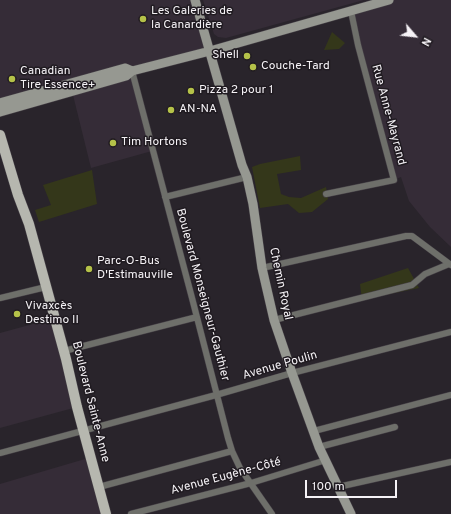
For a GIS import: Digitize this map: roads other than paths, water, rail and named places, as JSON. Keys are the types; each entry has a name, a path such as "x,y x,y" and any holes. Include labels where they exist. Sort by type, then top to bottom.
{"main road":[{"name":"Chemin Royal","path":"195,0 242,165 247,177 253,204 262,268 274,320 319,448 351,514"},
{"path":"0,112 126,76 132,71 210,51 389,0"},
{"path":"0,104 125,68 132,71"},
{"name":"Boulevard Sainte-Anne","path":"0,135 18,195 29,224 106,514"}],"street":[{"name":"Rue Anne-Mayrand","path":"326,194 394,180 351,12"},
{"name":"Boulevard Monseigneur-Gauthier","path":"132,71 216,395 232,451 240,468 272,514"},
{"path":"165,197 247,177"},
{"path":"262,268 406,236 412,236 450,264"},
{"path":"274,320 412,285 425,274 450,264"},
{"path":"0,298 46,287"},
{"path":"64,352 197,317"},
{"name":"Avenue Poulin","path":"0,453 292,373 451,332"},
{"path":"314,431 451,395"},
{"path":"319,448 395,427"},
{"path":"99,487 232,451"},
{"name":"Avenue Eugène-Côté","path":"131,514 251,483 326,460"},
{"path":"338,487 451,462"}],"place":[{"name":"Les Galeries de la Canardière","path":"143,19"},
{"name":"Shell","path":"247,56"},
{"name":"Couche-Tard","path":"253,67"},
{"name":"Canadian Tire Essence+","path":"12,79"},
{"name":"Pizza 2 pour 1","path":"191,91"},
{"name":"AN-NA","path":"171,110"},
{"name":"Tim Hortons","path":"113,143"},
{"name":"Parc-O-Bus D'Estimauville","path":"89,269"},
{"name":"Vivaxcès Destimo II","path":"17,314"}]}
